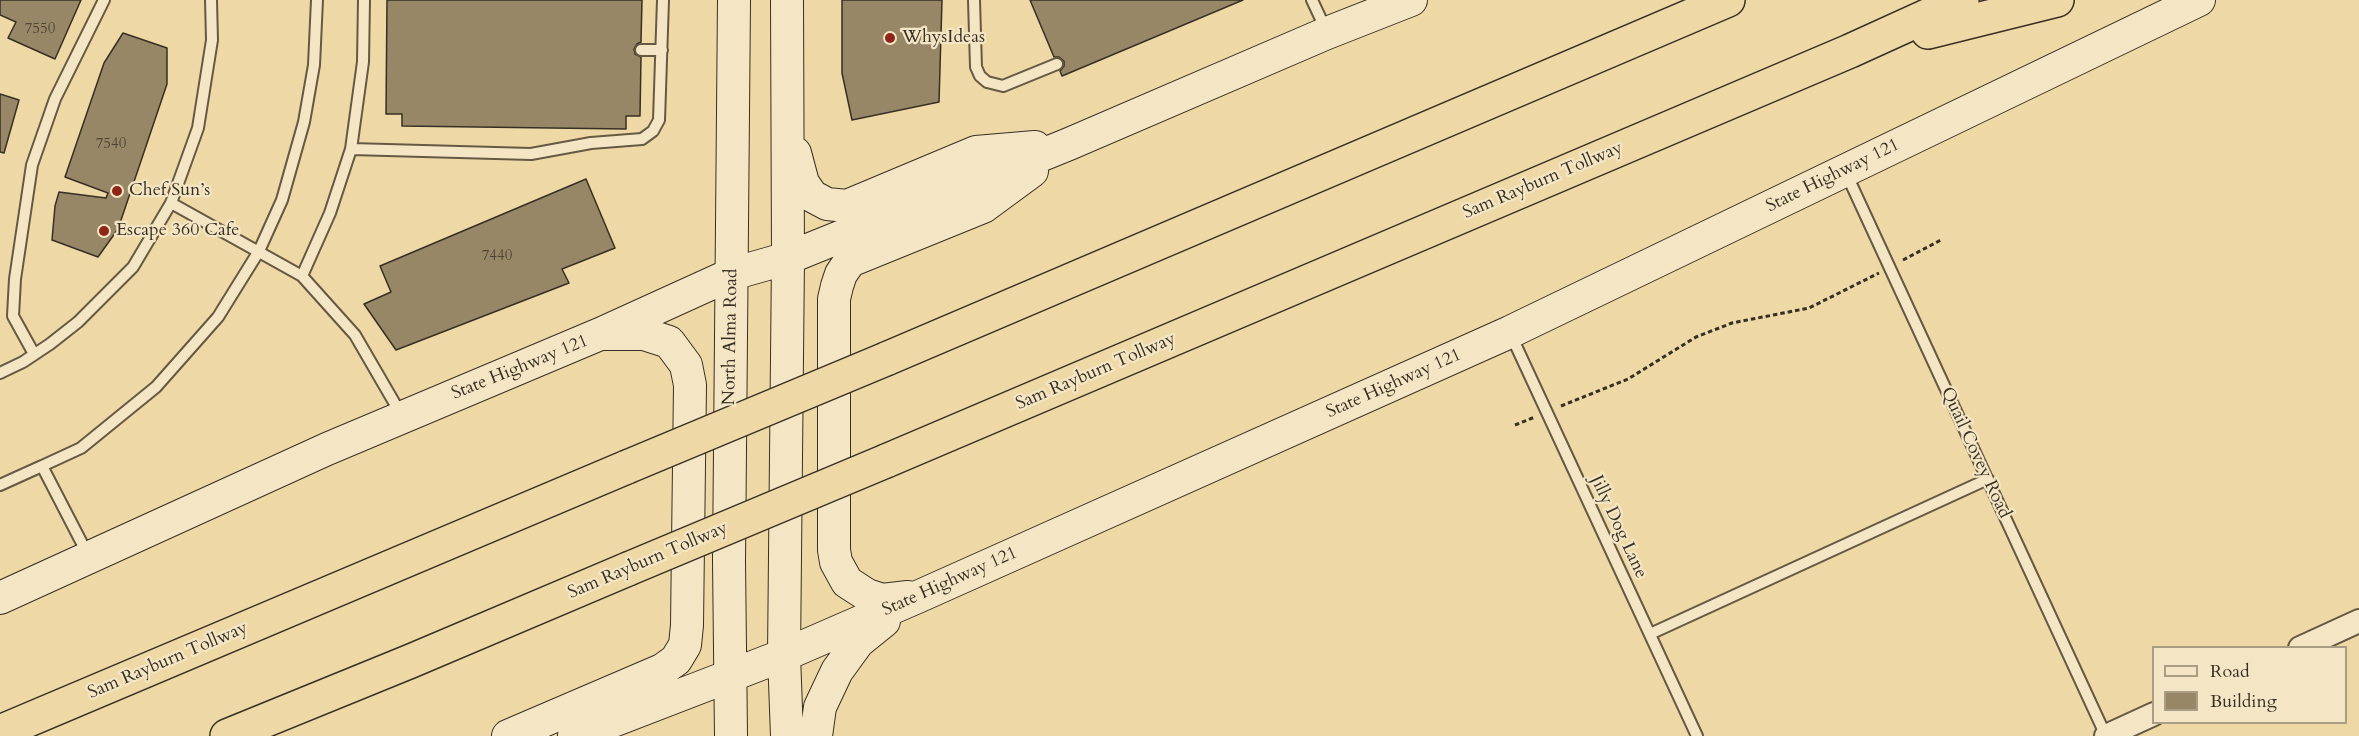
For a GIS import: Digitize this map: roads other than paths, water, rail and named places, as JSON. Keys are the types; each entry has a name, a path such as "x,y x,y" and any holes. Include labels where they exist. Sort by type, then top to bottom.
{"highway":[{"name":"Sam Rayburn Tollway","path":"227,736 886,461 1850,51 1962,0"},
{"path":"1850,51 2057,0"},
{"name":"Sam Rayburn Tollway","path":"0,732 886,359 1720,3"}],"main road":[{"name":"North Alma Road","path":"731,736 729,561 734,0"},
{"name":"State Highway 121","path":"0,598 88,556 402,416 600,334 732,274 788,258 1069,144 1327,33 1411,0"},
{"name":"State Highway 121","path":"574,736 784,654 922,596 1510,332 2199,0"},
{"path":"782,6 787,120 788,258 784,654 787,736"},
{"path":"787,120 802,183 812,196 827,204 847,206 976,152 1069,144"},
{"path":"922,596 882,600 867,596 847,582 836,562 834,538 834,299 837,286 841,274 850,261 983,207 1069,144"},
{"path":"508,736 662,670 676,660 685,645 690,385 686,366 669,342 645,334 600,334"},
{"path":"816,736 820,707 829,686 858,642 922,596"}],"street":[{"path":"2304,646 2359,621"},
{"path":"2106,736 2152,715"}],"lane":[{"path":"34,354 13,316 15,279 32,165 55,99 104,0"},
{"path":"0,373 34,354 78,321 133,267 171,203 198,128 212,40 211,0"},
{"path":"0,485 81,448 156,387 218,317 259,251 282,200 303,122 314,65 317,0"},
{"path":"303,276 330,213 351,149 363,62 364,0"},
{"path":"351,149 531,154 591,143 642,139 653,131 660,120 663,0"},
{"path":"974,0 976,67 980,76 987,82 1002,86 1057,64"},
{"path":"1312,0 1327,33"},
{"path":"641,50 662,50"},
{"name":"Quail Covey Road","path":"1845,170 2106,736"},
{"path":"171,203 303,276 355,335 402,416"},
{"name":"Jilly Dog Lane","path":"1510,332 1697,736"},
{"path":"42,466 88,556"},
{"path":"1650,634 1988,479"}],"place":[{"name":"WhysIdeas","path":"890,38"},
{"name":"Chef Sun’s","path":"117,191"},
{"name":"Escape 360 Cafe","path":"104,231"}]}
